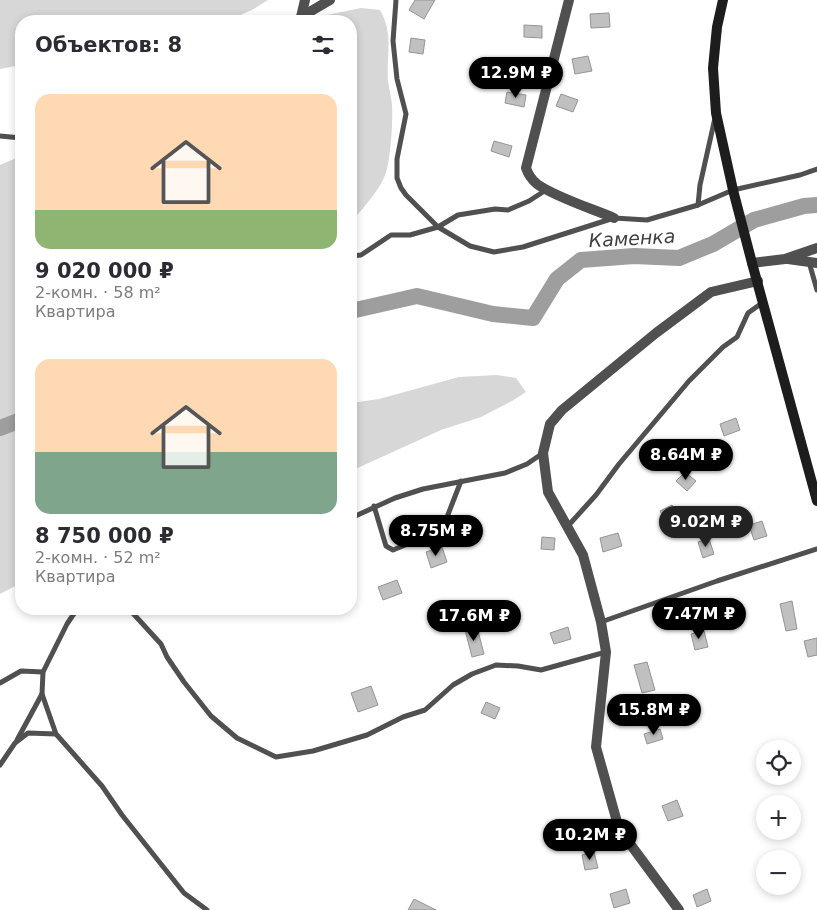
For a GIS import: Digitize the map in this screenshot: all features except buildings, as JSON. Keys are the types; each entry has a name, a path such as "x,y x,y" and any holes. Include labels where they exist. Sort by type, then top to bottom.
{"main road":[{"path":"724,0 717,27 713,68 716,112 748,248 817,501"}],"street":[{"path":"298,15 304,0"},
{"path":"304,15 330,0"},
{"path":"569,0 526,168 536,183 547,190 614,218"},
{"path":"752,263 784,259 817,248"},
{"path":"784,259 813,262"},
{"path":"678,910 619,830 596,748 606,652 601,622 582,555 548,492 543,453 550,424 562,410 656,334 711,292 758,282"}],"lane":[{"path":"396,0 393,41 397,79 406,114 397,159 397,178 406,195 438,227 470,246 494,252 523,246 614,218 648,220 698,205 733,190 800,175 817,169"},
{"path":"698,205 700,185 716,112"},
{"path":"0,136 15,137"},
{"path":"357,255 361,255 391,235 410,235 438,227 458,215 495,209 508,210 529,201 547,190"},
{"path":"813,262 817,290"},
{"path":"567,527 596,495 619,464 689,381 737,337 748,313 763,302"},
{"path":"357,515 374,506 423,489 505,473 527,464 543,453"},
{"path":"374,506 386,546 393,550 442,530 461,481"},
{"path":"601,622 717,581 817,549"},
{"path":"73,615 42,672 42,694 56,734 102,786 122,815 184,892 207,910"},
{"path":"134,615 161,644 167,658 211,716 237,738 276,757 313,751 367,735 403,717 425,710 453,685 472,674 496,665 540,670 606,652"},
{"path":"0,683 21,672 42,672"},
{"path":"0,764 15,743 42,694"},
{"path":"15,743 28,733 56,734"}],"shaded area":[{"path":"0,0 268,0 240,15 15,15 15,66 0,69"},
{"path":"361,8 380,10 387,28 388,81 392,104 391,145 385,176 377,191 357,216 357,15 327,15"},
{"path":"15,159 15,586 0,594 0,165"},
{"path":"497,375 516,378 526,392 481,417 441,430 357,468 357,402 379,399 459,377"}],"waterway":[{"name":"Каменка","path":"357,310 417,296 493,314 533,318 557,279 581,260 634,256 679,258 713,244 754,220 804,206 817,205"},
{"name":"Каменка","path":"0,428 15,422"}]}
